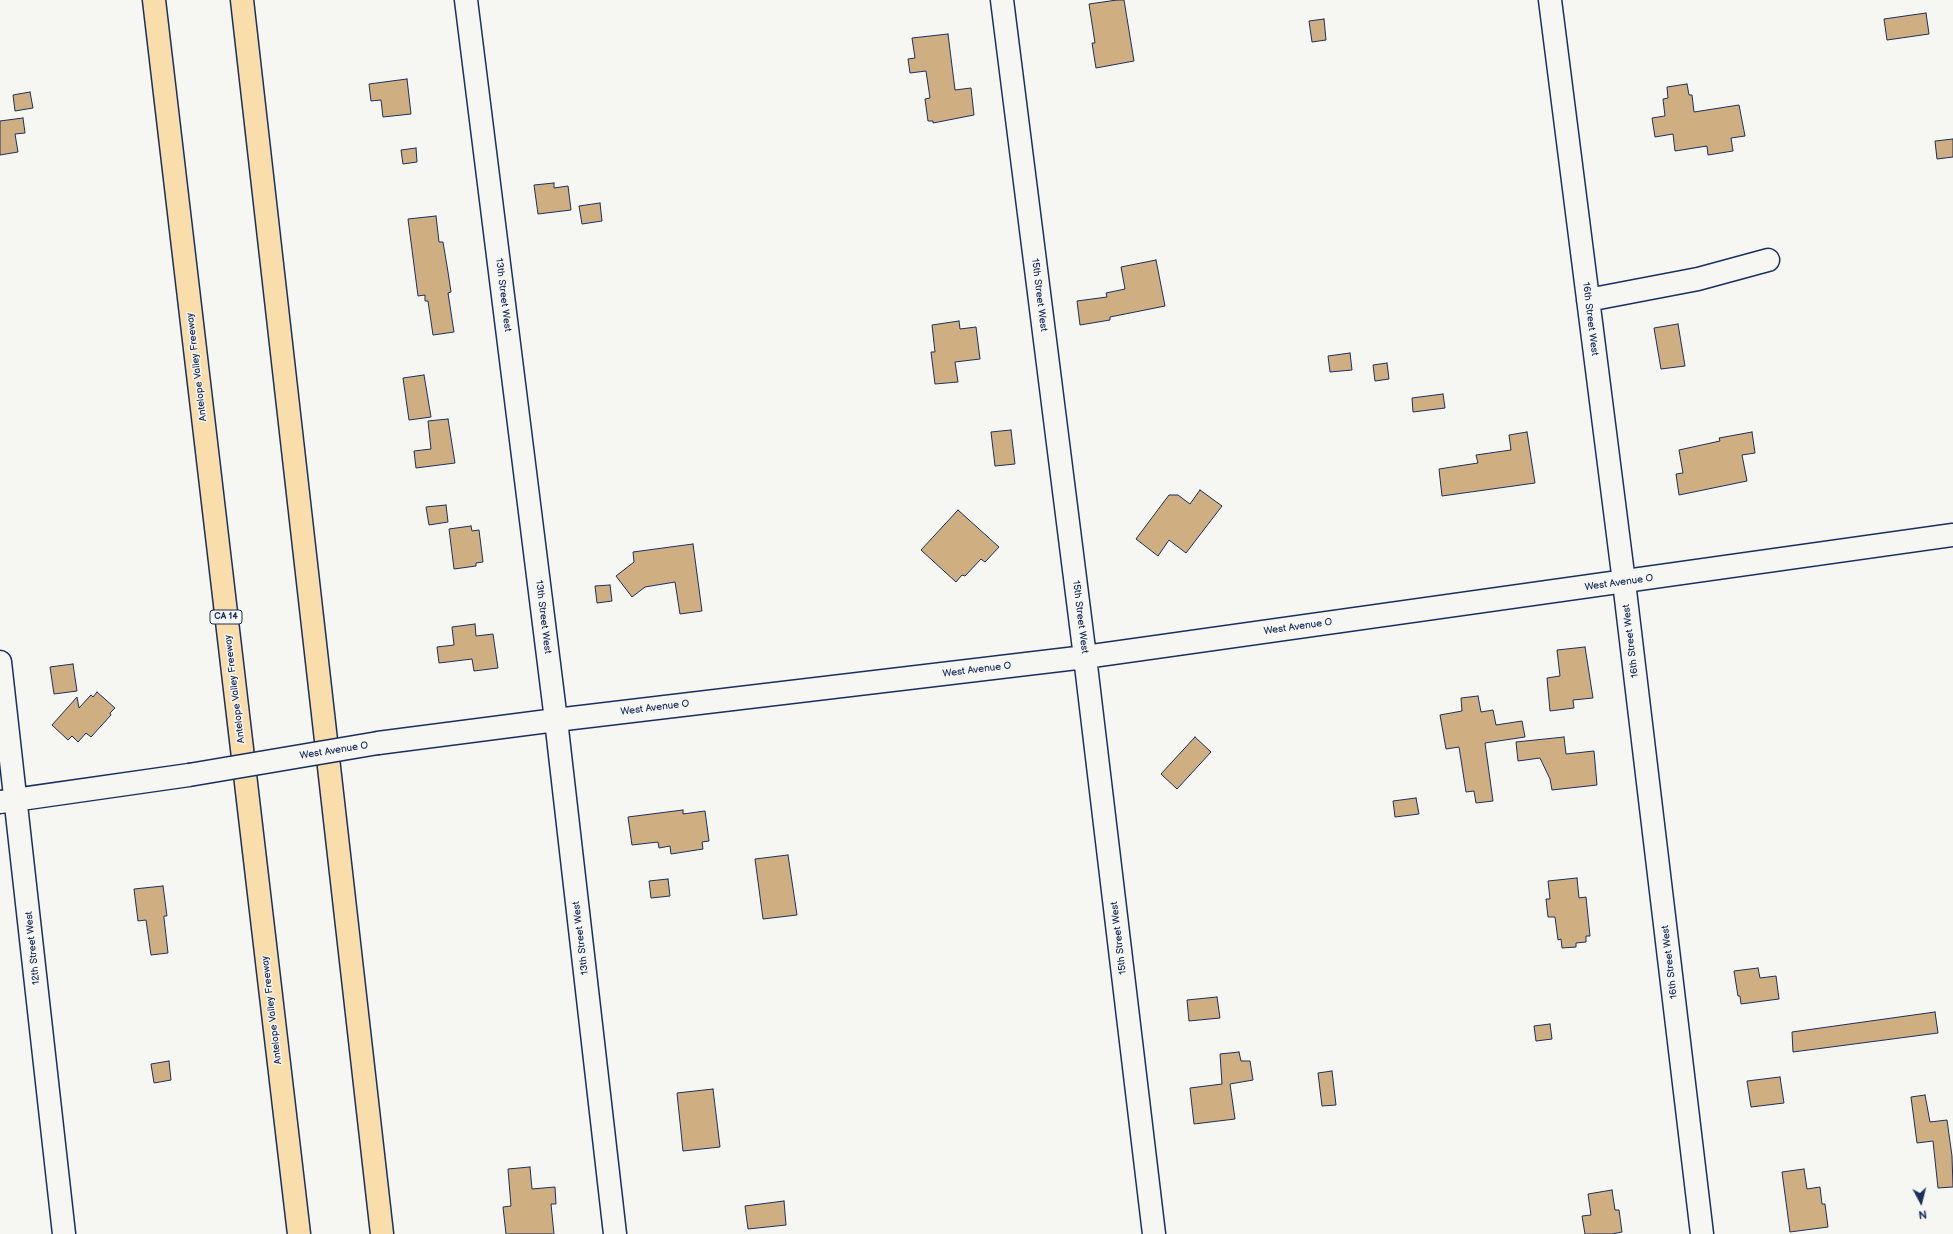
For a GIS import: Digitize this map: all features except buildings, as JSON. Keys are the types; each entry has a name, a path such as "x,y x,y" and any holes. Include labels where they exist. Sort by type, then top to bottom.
{"highway":[{"name":"Antelope Valley Freeway","path":"154,0 299,1234"},
{"path":"242,0 382,1234"}],"street":[{"name":"13th Street West","path":"466,0 556,720 615,1234"},
{"name":"15th Street West","path":"1002,0 1085,657 1154,1234"},
{"name":"16th Street West","path":"1550,0 1624,582 1702,1234"},
{"path":"1588,300 1698,279 1768,260"},
{"name":"West Avenue O","path":"8,800 189,775 378,743 556,720 1085,657 1953,535"},
{"name":"12th Street West","path":"0,662 8,800 64,1234"}]}
